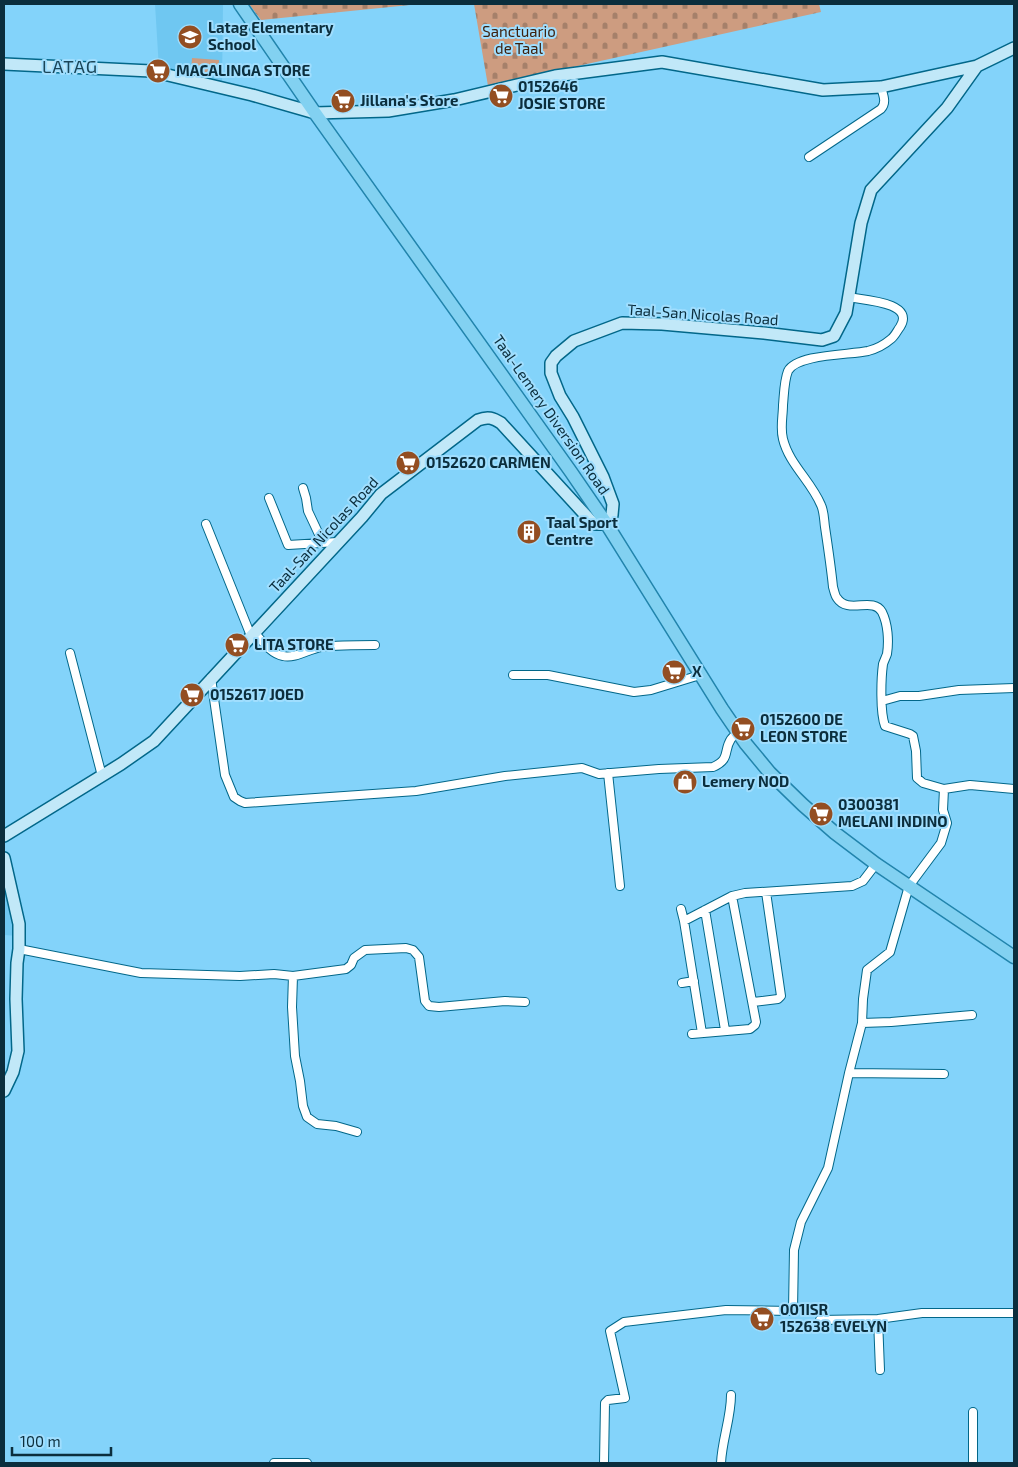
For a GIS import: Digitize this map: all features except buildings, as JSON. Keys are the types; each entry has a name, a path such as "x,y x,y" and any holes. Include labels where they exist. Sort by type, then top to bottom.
{"main road":[{"name":"Taal-Lemery Diversion Road","path":"240,4 315,113 606,522 700,675 738,732 770,773 835,833 876,864 1014,957"},
{"name":"Taal-San Nicolas Road","path":"4,836 121,764 154,741 381,494 470,424 484,417 490,417 501,424 590,520 596,524 606,522 612,515 613,504 596,462 560,396 551,373 551,363 556,356 574,341 622,323 662,324 822,340 834,336 846,313 861,223 871,190 947,108 977,66 1014,48"},
{"path":"4,64 151,71 252,95 315,113 388,111 454,100 555,76 662,62 823,90 881,87 977,66"},
{"path":"4,858 18,924 19,949 16,999 18,1051 13,1072 4,1091"}],"street":[{"path":"808,157 881,109 884,105 881,87"},
{"path":"848,298 878,302 899,309 903,316 903,323 893,338 881,347 867,351 801,361 794,365 788,371 785,388 782,438 792,461 808,482 822,506 833,587 837,598 848,606 872,605 882,611 887,630 887,655 883,663 882,718 885,726 913,736 916,751 917,778 922,784 944,789 970,785 1014,789"},
{"path":"303,488 311,519 323,544"},
{"path":"269,498 286,543 323,544 338,542"},
{"path":"206,524 252,634 267,647 285,657 318,648 375,645"},
{"path":"70,653 102,776"},
{"path":"513,675 548,675 634,692 651,690 700,675"},
{"path":"211,678 225,774 234,796 245,803 416,791 505,776 582,768 599,774 713,767 724,760 731,739 738,732"},
{"path":"882,701 900,696 919,696 960,690 1014,688"},
{"path":"608,773 620,886"},
{"path":"604,1463 605,1402 625,1398 610,1331 624,1322 726,1310 793,1311 794,1250 801,1222 828,1168 862,1023 867,970 890,952 909,886 941,843 947,823 943,810 944,789"},
{"path":"684,921 732,896 745,893 852,886 863,881 876,864"},
{"path":"753,1002 778,999 781,996 766,892"},
{"path":"692,1034 750,1029 755,1025 756,1019 753,1002 732,896"},
{"path":"681,909 702,1033"},
{"path":"705,910 725,1030"},
{"path":"19,949 141,973 240,976 274,974 292,976 346,969 351,965 354,958 365,950 406,948 413,950 419,957 426,1001 429,1006 505,1001 525,1002"},
{"path":"292,976 295,1056 303,1106 307,1118 317,1124 336,1126 357,1132"},
{"path":"682,983 694,981"},
{"path":"862,1023 972,1015"},
{"path":"849,1073 944,1074"},
{"path":"820,1320 878,1319 922,1313 1014,1313"},
{"path":"878,1319 880,1370"},
{"path":"721,1463 722,1449 730,1417 731,1395"},
{"path":"973,1412 973,1463"},
{"path":"274,1463 306,1463"}],"shaded area":[{"name":"Latag Elementary School","path":"155,4 223,4 222,84 159,69"},
{"path":"4,871 19,936 4,935"}],"green space":[{"path":"249,4 420,4 261,20"},
{"name":"Sanctuario de Taal","path":"474,4 819,4 821,12 488,86"},
{"path":"192,58 219,60 218,73 191,72"}],"place":[{"name":"Latag Elementary School","path":"190,37"},
{"name":"MACALINGA STORE","path":"158,71"},
{"name":"0152646 JOSIE STORE","path":"501,96"},
{"name":"Jillana's Store","path":"343,101"},
{"name":"0152620 CARMEN","path":"408,463"},
{"name":"Taal Sport Centre","path":"529,532"},
{"name":"LITA STORE","path":"237,645"},
{"name":"X","path":"674,672"},
{"name":"0152617 JOED","path":"192,695"},
{"name":"0152600 DE LEON STORE","path":"743,729"},
{"name":"Lemery NOD","path":"685,782"},
{"name":"0300381 MELANI INDINO","path":"821,814"},
{"name":"001ISR 152638 EVELYN","path":"762,1319"}],"district":[{"name":"LATAG","path":"70,67"}]}
